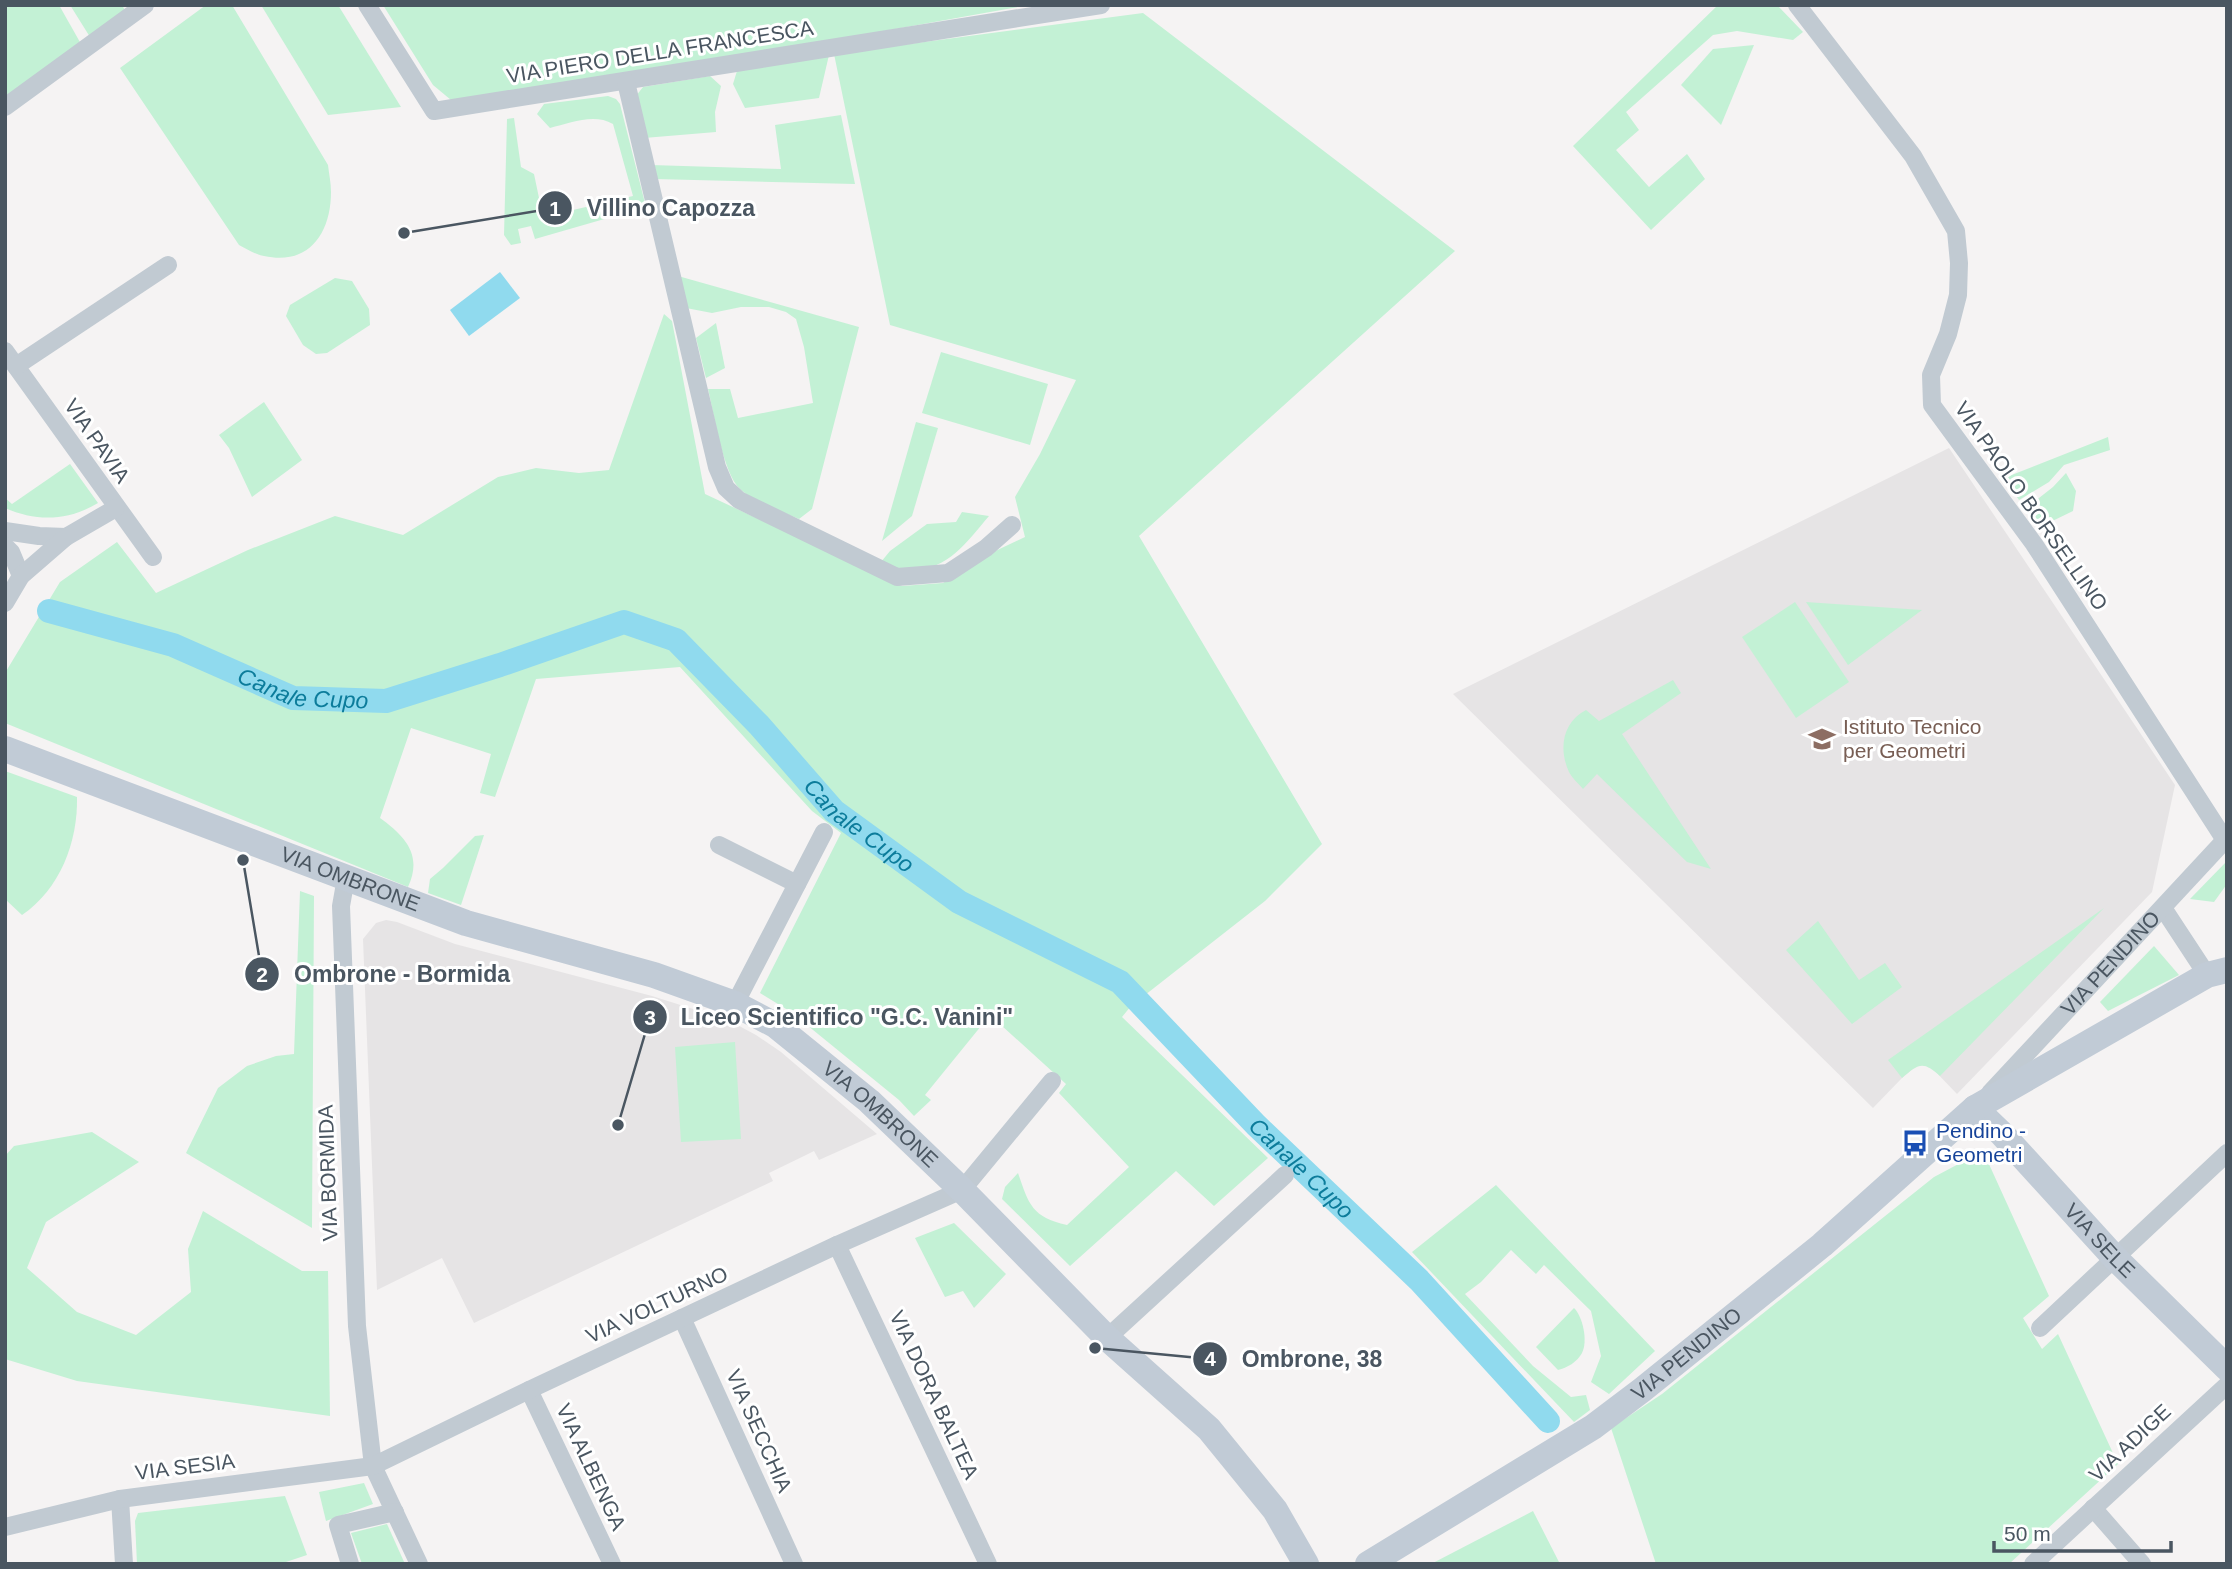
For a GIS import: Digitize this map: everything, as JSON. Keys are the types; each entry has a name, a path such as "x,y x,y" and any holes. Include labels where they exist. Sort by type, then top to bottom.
{"street":[{"path":"5,107 145,5"},
{"name":"VIA PIERO DELLA FRANCESCA","path":"367,5 434,111 1101,5"},
{"name":"VIA PAOLO BORSELLINO","path":"1797,5 1913,156 1956,231 1958,295 1948,334 1931,375 1932,405 2034,544 2226,839"},
{"path":"626,82 717,467 726,488 739,500 897,577 948,573 986,548 1012,525"},
{"path":"10,358 167,265"},
{"name":"VIA PAVIA","path":"10,358 153,557"},
{"path":"5,603 21,576 66,537 116,508"},
{"path":"5,531 66,537"},
{"path":"5,546 11,552 21,576"},
{"name":"VIA OMBRONE","path":"5,749 466,923 654,975 735,1004 775,1025 869,1101 962,1190 1107,1338 1209,1429 1275,1510 1306,1564"},
{"path":"735,1004 824,832"},
{"path":"2163,908 2226,839"},
{"path":"719,845 797,884"},
{"name":"VIA BORMIDA","path":"346,878 341,906 357,1326 373,1466 419,1564"},
{"name":"VIA PENDINO","path":"1368,1564 1593,1427 1822,1245 1975,1108 2163,908 2217,973 1975,1108"},
{"path":"962,1190 1052,1081"},
{"name":"VIA SELE","path":"1975,1108 2115,1258 2227,1368"},
{"path":"2040,1328 2227,1153"},
{"path":"1107,1338 1285,1175"},
{"name":"VIA VOLTURNO","path":"373,1466 837,1245 962,1190"},
{"name":"VIA DORA BALTEA","path":"837,1245 988,1564"},
{"name":"VIA SECCHIA","path":"682,1318 794,1564"},
{"name":"VIA ADIGE","path":"2033,1564 2227,1385"},
{"name":"VIA ALBENGA","path":"529,1390 612,1564"},
{"name":"VIA SESIA","path":"5,1527 120,1499 373,1466"},
{"path":"120,1499 124,1564"},
{"path":"2093,1508 2142,1564"},
{"path":"350,1564 338,1525 395,1512"}],"shaded area":[{"name":"Istituto Tecnico per Geometri","path":"1949,448 2175,785 2152,892 1957,1094 1931,1067 1922,1065 1915,1067 1902,1078 1873,1108 1453,694"},
{"path":"386,920 455,944 652,996 728,1020 781,1052 877,1134 819,1160 814,1151 769,1173 773,1181 474,1323 442,1258 377,1290 363,939 376,923"}],"green space":[{"path":"5,5 59,5 81,44 5,97"},
{"path":"70,5 122,5 126,12 90,37"},
{"path":"206,5 232,5 328,165 331,192 327,221 314,243 293,256 280,258 261,255 239,245 120,68"},
{"path":"261,5 338,5 401,107 328,115"},
{"path":"383,5 1029,5 778,50 451,100 433,85"},
{"path":"1718,5 1777,5 1803,32 1793,40 1737,31 1713,35 1626,112 1639,130 1616,150 1649,187 1687,154 1705,179 1651,230 1573,146"},
{"path":"1143,13 1455,251 1139,536 1322,844 1265,901 1131,1006 1122,1017 1268,1158 1214,1206 1176,1171 1070,1266 1002,1199 1005,1187 1018,1173 1025,1194 1034,1208 1046,1218 1067,1225 1129,1167 1059,1093 1066,1084 990,1015 925,1095 931,1100 914,1116 899,1100 791,1012 760,993 841,833 812,811 680,667 536,679 495,797 480,793 491,754 411,728 380,818 404,839 409,847 413,865 408,887 5,723 5,673 60,582 117,542 156,593 248,550 335,516 403,535 498,477 536,468 579,473 609,470 664,314 672,321 705,494 902,586 943,583 989,554 1025,537 1015,497 1040,454 1076,380 890,325 834,54"},
{"path":"1754,45 1721,125 1681,85 1713,49"},
{"path":"829,55 819,98 745,108 733,84 737,71"},
{"path":"710,76 721,86 715,112 716,132 644,138 636,96 643,87"},
{"path":"608,96 620,104 646,207 535,239 531,226 518,229 521,243 511,245 504,235 507,119 514,118 521,167 534,174 543,217 633,196 613,124 590,119 550,128 537,114 544,104"},
{"path":"841,115 855,184 654,179 651,165 781,169 775,125"},
{"path":"678,276 859,327 812,509 799,519 753,499 734,481 720,442 708,389 730,389 738,418 813,403 804,347 796,319 786,312 769,307 741,307 712,313 686,308"},
{"path":"335,278 352,281 369,309 370,325 327,353 316,354 303,345 286,316 290,305"},
{"path":"716,323 725,368 706,378 696,338"},
{"path":"941,352 1048,384 1030,445 922,413"},
{"path":"264,402 302,460 252,497 229,448 219,435"},
{"path":"916,422 938,428 912,516 882,541"},
{"path":"2108,437 2110,450 2064,465 2049,482 2019,500 2004,478"},
{"path":"70,464 98,503 75,513 52,518 29,516 5,508 5,498 12,504"},
{"path":"2066,473 2076,491 2073,511 2038,528 2025,509"},
{"path":"962,512 989,516 962,547 942,562 917,570 897,568 881,562 890,551 927,524 956,522"},
{"path":"1795,602 1849,682 1796,718 1742,637"},
{"path":"1806,602 1922,610 1848,665"},
{"path":"1673,680 1681,693 1622,734 1711,869 1687,862 1597,774 1583,789 1569,772 1564,754 1565,736 1578,715 1586,710 1599,721"},
{"path":"5,771 77,797 74,831 64,863 47,892 22,915 5,899"},
{"path":"484,835 461,905 428,893 430,879 475,836"},
{"path":"2227,861 2227,884 2214,902 2190,899"},
{"path":"300,891 314,896 312,1228 186,1153 218,1088 247,1066 276,1056 294,1054"},
{"path":"2104,908 1940,1076 1921,1066 1902,1078 1888,1060"},
{"path":"1818,921 1859,980 1885,963 1902,987 1852,1024 1786,950"},
{"path":"2154,946 2179,975 2108,1011 2100,1002"},
{"path":"735,1042 741,1139 681,1142 675,1047"},
{"path":"92,1132 139,1162 46,1222 27,1268 77,1312 136,1335 191,1292 188,1249 203,1211 302,1271 328,1271 330,1416 77,1381 5,1359 5,1156 14,1146"},
{"path":"1983,1151 2049,1296 2023,1318 2042,1349 2058,1334 2118,1464 2009,1564 1656,1564 1611,1428 1662,1394 1934,1177"},
{"path":"1496,1185 1655,1351 1609,1394 1591,1382 1601,1356 1591,1311 1544,1265 1536,1274 1511,1250 1481,1282 1465,1294 1533,1366 1571,1397 1586,1395 1590,1410 1574,1422 1412,1252"},
{"path":"954,1223 1006,1274 974,1308 963,1291 945,1297 915,1238"},
{"path":"1574,1308 1584,1329 1584,1348 1575,1362 1558,1370 1536,1347"},
{"path":"364,1483 373,1504 326,1521 319,1492"},
{"path":"285,1496 307,1555 280,1564 137,1564 135,1521 138,1513"},
{"path":"1533,1511 1560,1564 1431,1564"},
{"path":"387,1524 405,1564 362,1564 351,1533"}],"water":[{"path":"500,272 520,298 469,336 450,310"}],"waterway":[{"name":"Canale Cupo","path":"49,611 173,645 293,698 386,701 624,622 676,640 759,725 834,811 959,902 1120,982 1256,1125 1419,1280 1548,1421"}],"place":[{"name":"Villino Capozza","path":"404,233"},
{"name":"Istituto Tecnico per Geometri","path":"1822,739"},
{"name":"Ombrone - Bormida","path":"243,860"},
{"name":"Liceo Scientifico \"G.C. Vanini\"","path":"618,1125"},
{"name":"Pendino - Geometri","path":"1915,1143"},
{"name":"Ombrone, 38","path":"1095,1348"}]}
